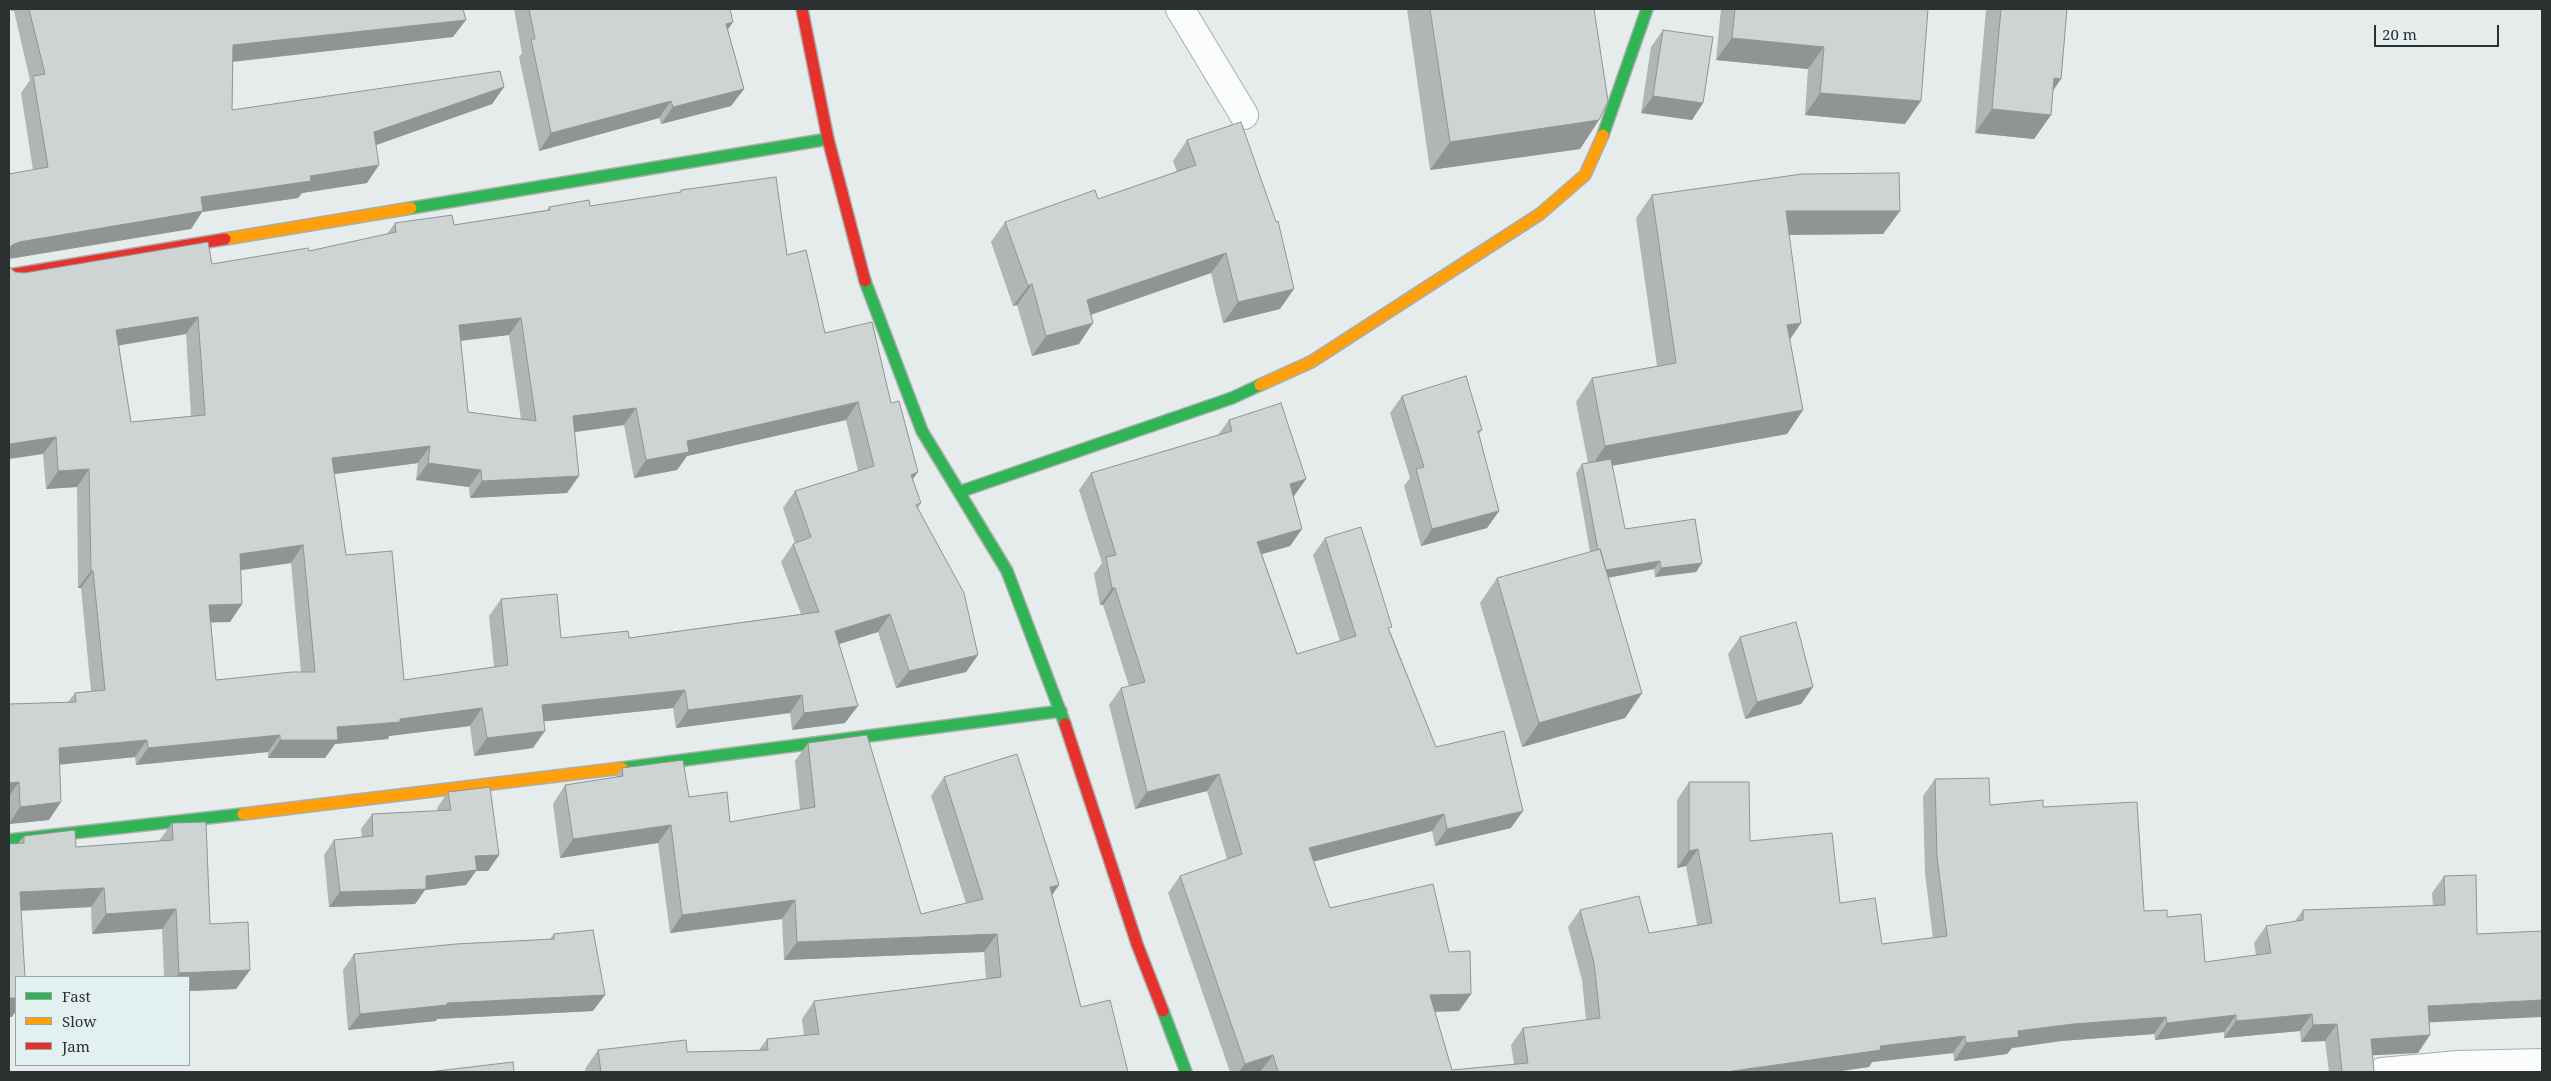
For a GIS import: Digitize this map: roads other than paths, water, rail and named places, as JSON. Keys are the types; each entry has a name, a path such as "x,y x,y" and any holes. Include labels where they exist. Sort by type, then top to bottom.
{"main road":[{"path":"802,9 828,139 867,288 922,431 1007,571 1061,711 1137,944 1186,1072"},
{"path":"959,492 1232,398 1311,362 1540,214 1585,175 1611,117 1647,9"},
{"path":"9,275 828,139"},
{"path":"9,840 446,791 1061,711"}],"street":[{"path":"1180,9 1244,115"},
{"path":"2382,1072 2459,1069 2542,1062"}]}
